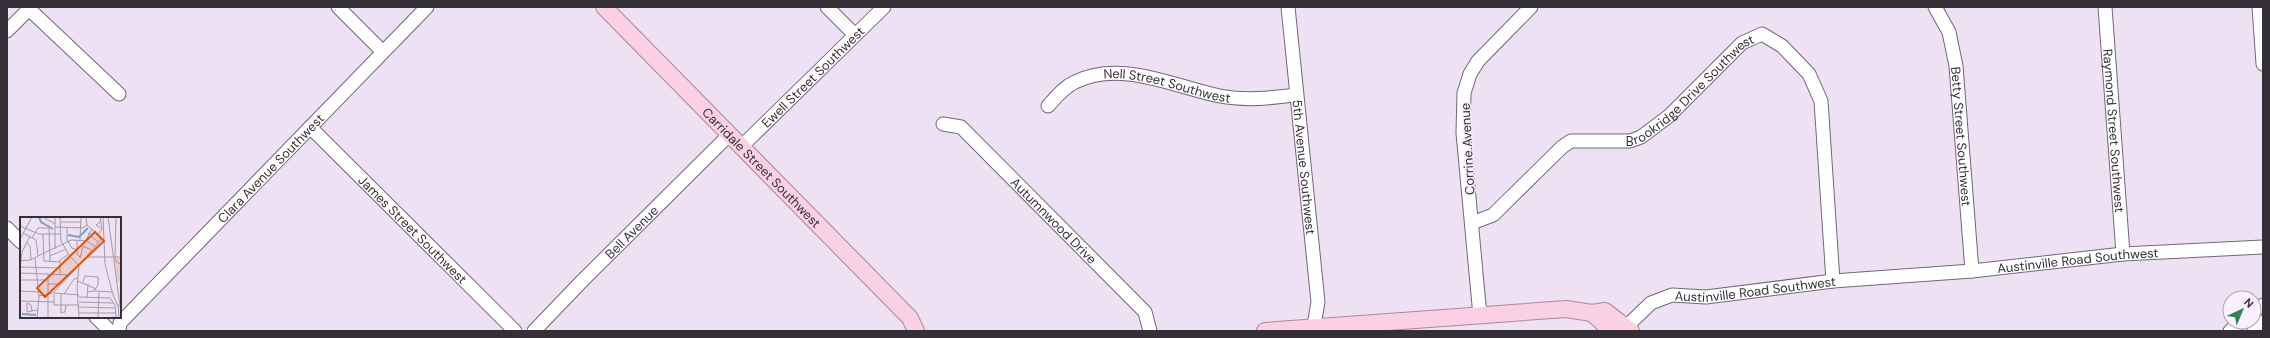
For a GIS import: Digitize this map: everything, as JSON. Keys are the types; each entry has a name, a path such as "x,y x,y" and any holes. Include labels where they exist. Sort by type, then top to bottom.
{"main road":[{"name":"Carridale Street Southwest","path":"604,7 742,146 913,327 923,331"},
{"name":"Austinville Road Southwest","path":"1265,331 1313,330 1566,309 1592,313 1604,311 1623,330"}],"street":[{"path":"338,7 382,52"},
{"name":"Clara Avenue Southwest","path":"119,331 120,323 427,7"},
{"path":"826,7 855,35"},
{"name":"Ewell Street Southwest","path":"742,146 884,7"},
{"name":"5th Avenue Southwest","path":"1288,7 1318,302 1313,330"},
{"name":"Corrine Avenue","path":"1480,316 1463,133 1464,93 1470,74 1478,61 1531,7"},
{"name":"Betty Street Southwest","path":"1935,7 1949,32 1956,66 1972,271"},
{"name":"Raymond Street Southwest","path":"2105,7 2123,254"},
{"path":"2259,7 2263,64"},
{"path":"7,31 30,8 119,94"},
{"name":"Brookridge Drive Southwest","path":"1472,223 1494,215 1562,148 1572,141 1630,141 1641,138 1669,116 1742,42 1762,34 1782,46 1808,74 1821,101 1833,281"},
{"name":"Nell Street Southwest","path":"1048,106 1065,88 1074,82 1108,73 1142,77 1221,96 1244,99 1296,95"},
{"name":"Autumnwood Drive","path":"943,124 960,127 1145,312 1150,331"},
{"name":"James Street Southwest","path":"310,127 515,331"},
{"name":"Bell Avenue","path":"534,331 583,280 730,134"},
{"path":"7,228 20,241"},
{"name":"Austinville Road Southwest","path":"1623,330 1651,303 1672,295 1706,297 1833,281 1972,271 2123,254 2263,247"},
{"path":"97,318 110,331"},
{"path":"2254,331 2263,322"}]}
